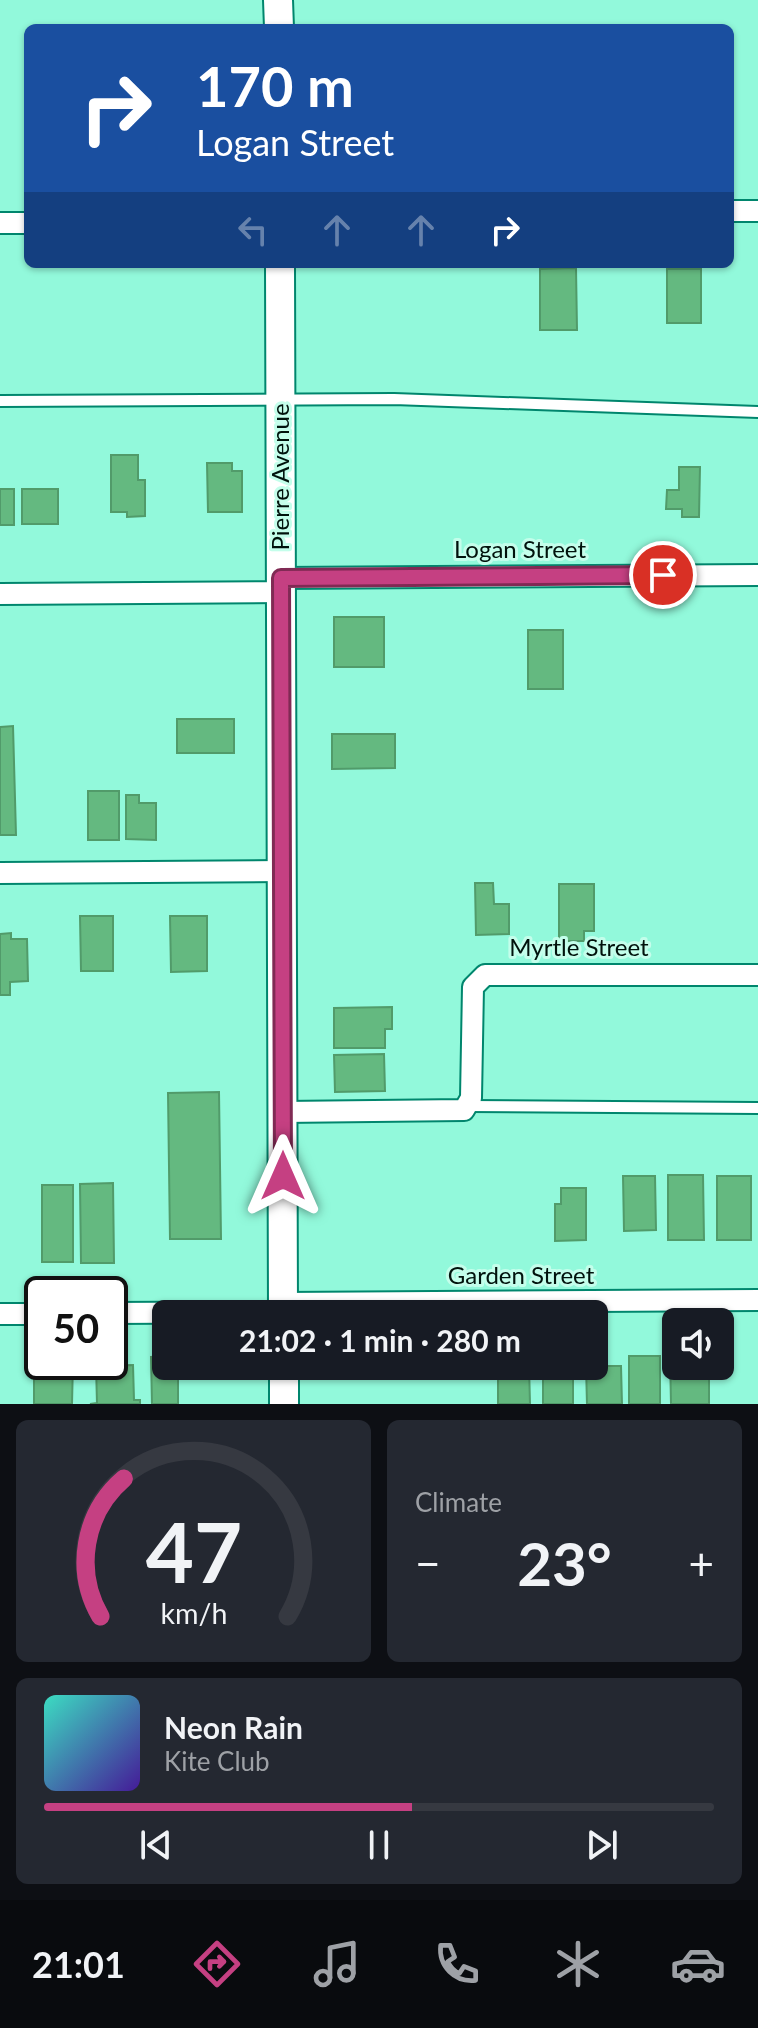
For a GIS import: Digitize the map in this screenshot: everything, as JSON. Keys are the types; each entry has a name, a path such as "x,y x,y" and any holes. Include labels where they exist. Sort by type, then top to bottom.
{"main road":[{"path":"278,0 279,24"},
{"name":"Pierre Avenue","path":"280,268 283,1300"},
{"path":"284,1380 284,1404"}],"street":[{"path":"734,211 758,211"},
{"path":"0,223 24,223"},
{"name":"Logan Street","path":"0,594 758,575"},
{"path":"0,873 282,871"},
{"name":"Myrtle Street","path":"468,1106 471,1098 473,987 480,976 758,975"},
{"path":"283,1112 460,1113 468,1106"},
{"name":"Garden Street","path":"608,1303 758,1300"},
{"name":"Garden Street","path":"128,1313 152,1312"},
{"path":"0,1314 24,1314"}],"lane":[{"path":"0,401 394,399 758,412"},
{"path":"468,1106 758,1108"}],"building":[{"path":"576,268 577,330 540,330 540,269"},
{"path":"667,269 701,269 701,323 667,323"},
{"path":"111,455 138,455 138,480 145,480 145,516 127,517 127,512 111,512"},
{"path":"207,463 232,463 232,471 242,471 242,512 208,512"},
{"path":"679,467 700,467 699,517 682,517 682,509 666,509 667,490 679,490"},
{"path":"0,489 14,489 14,525 0,525"},
{"path":"22,489 58,489 58,524 22,524"},
{"path":"334,617 384,617 384,667 334,667"},
{"path":"528,630 563,630 563,689 528,689"},
{"path":"177,719 234,719 234,753 177,753"},
{"path":"13,726 16,835 0,835 0,727"},
{"path":"332,734 395,734 395,768 332,769"},
{"path":"88,791 119,791 119,840 88,840"},
{"path":"126,795 139,795 139,803 156,803 156,840 126,839"},
{"path":"475,883 493,883 494,904 509,904 509,934 476,935"},
{"path":"559,884 594,884 594,931 584,931 584,941 559,941"},
{"path":"80,916 113,916 113,971 81,971"},
{"path":"170,916 207,916 207,971 171,972"},
{"path":"11,933 11,939 27,939 28,981 10,982 10,995 0,995 0,934"},
{"path":"392,1007 392,1029 385,1029 385,1048 334,1048 334,1008"},
{"path":"384,1054 385,1091 335,1092 334,1055"},
{"path":"219,1092 221,1239 170,1239 168,1093"},
{"path":"668,1175 703,1175 704,1240 668,1240"},
{"path":"623,1176 655,1176 656,1230 624,1231"},
{"path":"717,1176 751,1176 751,1240 717,1240"},
{"path":"113,1183 114,1263 81,1263 80,1184"},
{"path":"42,1185 73,1185 73,1262 42,1262"},
{"path":"561,1188 586,1188 586,1240 555,1241 555,1204 561,1204"},
{"path":"629,1356 660,1356 660,1404 629,1404"},
{"path":"151,1357 152,1380 178,1380 178,1404 152,1404"},
{"path":"128,1365 133,1365 134,1400 140,1400 140,1404 90,1404 97,1403 96,1380 128,1380"},
{"path":"608,1366 621,1366 622,1404 587,1404 586,1380 608,1380"},
{"path":"34,1380 73,1380 72,1404 34,1404"},
{"path":"498,1380 529,1380 530,1404 498,1404"},
{"path":"543,1380 573,1380 573,1404 543,1404"},
{"path":"671,1380 709,1380 709,1404 671,1404"}],"route":[{"path":"283,1176 281,578 663,575"}]}
